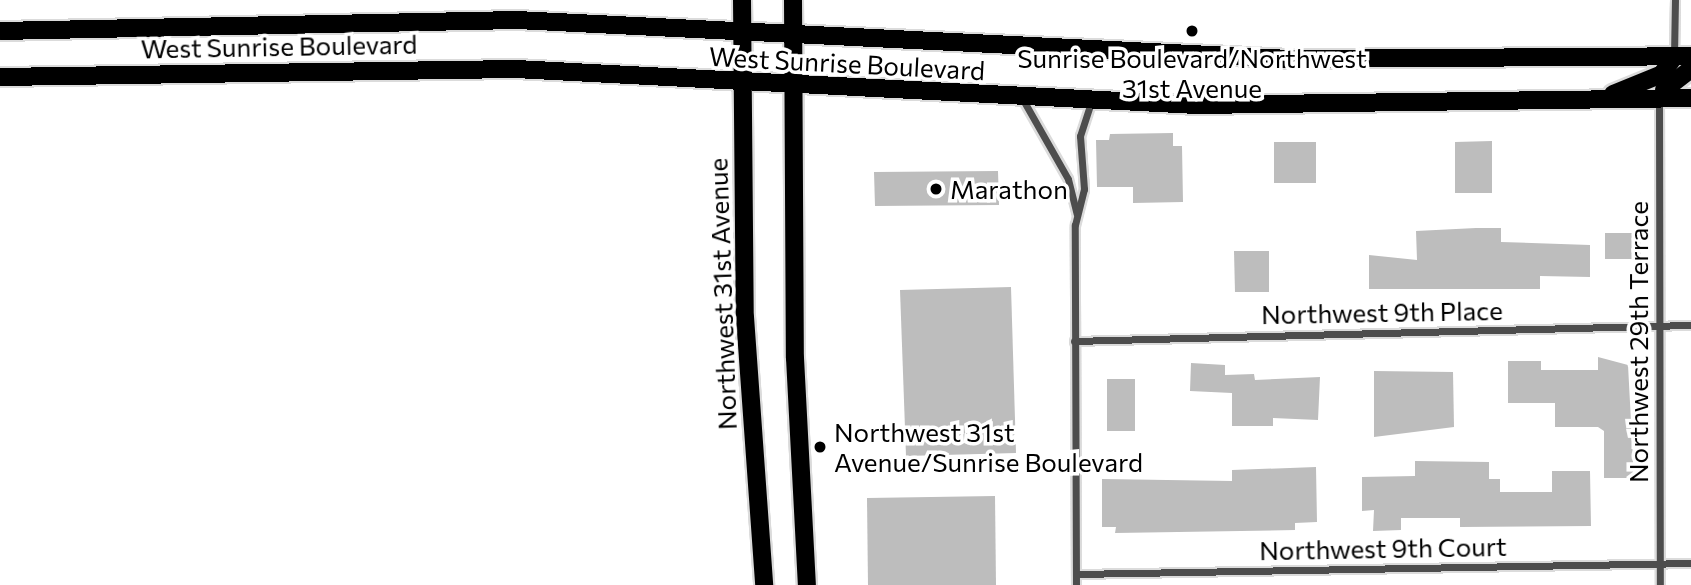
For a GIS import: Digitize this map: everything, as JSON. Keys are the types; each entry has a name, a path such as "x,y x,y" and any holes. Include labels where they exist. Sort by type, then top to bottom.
{"main road":[{"name":"Northwest 31st Avenue","path":"742,0 745,317 764,583"},
{"path":"793,0 795,345 807,585"},
{"name":"West Sunrise Boulevard","path":"0,31 517,20 742,29 1290,59 1682,57"},
{"path":"1596,100 1650,81 1682,57"},
{"name":"West Sunrise Boulevard","path":"0,77 516,69 793,87 1290,107 1691,98"},
{"path":"1659,99 1673,79 1691,69"}],"street":[{"path":"1675,0 1682,57"},
{"path":"1022,98 1068,178 1078,215"},
{"name":"Northwest 29th Terrace","path":"1659,99 1660,585"},
{"path":"1076,585 1074,341 1078,215 1084,189 1080,136 1092,101"},
{"name":"Northwest 9th Place","path":"1074,341 1691,325"},
{"name":"Northwest 9th Court","path":"1076,574 1691,564"}],"building":[{"path":"1173,133 1173,146 1182,146 1183,202 1133,203 1133,187 1097,187 1096,140 1109,140 1110,134"},
{"path":"1492,141 1492,193 1455,193 1455,142"},
{"path":"1274,142 1316,142 1316,183 1274,183"},
{"name":"Marathon","path":"998,171 999,205 875,206 874,172"},
{"path":"1501,228 1501,242 1590,245 1590,277 1540,276 1540,289 1369,289 1369,255 1417,260 1416,231"},
{"path":"1605,233 1641,233 1641,259 1605,259"},
{"path":"1234,251 1269,251 1269,292 1235,292"},
{"path":"1011,287 1016,453 906,456 900,290"},
{"path":"1598,357 1628,365 1634,478 1604,478 1604,431 1598,427 1555,427 1555,403 1508,403 1508,361 1541,361 1541,370 1598,370"},
{"path":"1191,363 1225,365 1225,375 1254,374 1255,380 1320,377 1318,420 1273,418 1273,426 1232,426 1232,393 1190,391"},
{"path":"1374,371 1453,372 1454,427 1374,437"},
{"path":"1107,379 1135,379 1135,431 1107,431"},
{"path":"1415,461 1489,462 1489,479 1500,479 1500,492 1552,492 1552,471 1590,471 1591,526 1460,527 1460,518 1401,518 1401,530 1373,531 1374,510 1362,511 1362,477 1415,476"},
{"path":"1316,467 1317,522 1295,523 1295,530 1115,533 1116,527 1102,527 1102,479 1232,481 1232,470"},
{"path":"995,496 996,585 868,585 867,498"}],"place":[{"name":"Sunrise Boulevard/Northwest 31st Avenue","path":"1192,31"},
{"name":"Marathon","path":"936,189"},
{"name":"Northwest 31st Avenue/Sunrise Boulevard","path":"820,447"}]}
